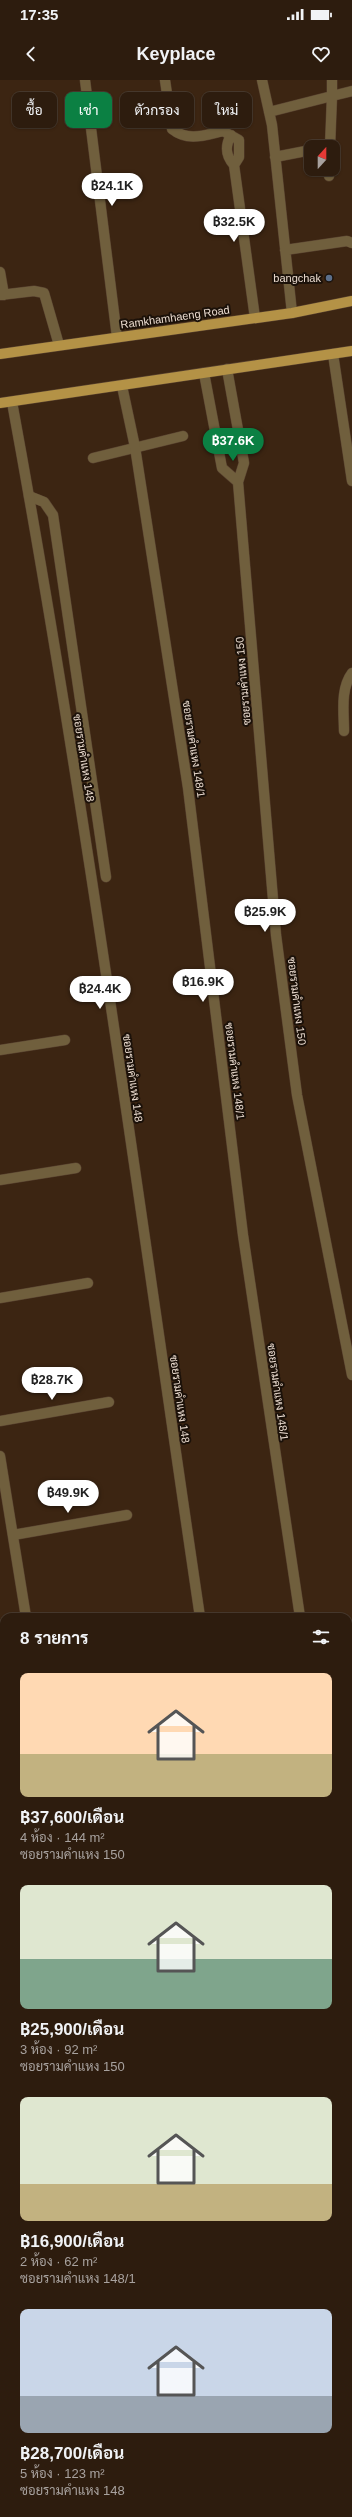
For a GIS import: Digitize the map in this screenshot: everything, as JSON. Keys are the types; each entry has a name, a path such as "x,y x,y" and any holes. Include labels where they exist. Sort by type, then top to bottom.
{"main road":[{"name":"Ramkhamhaeng Road","path":"0,354 292,313 352,301"},
{"path":"0,403 352,351"}],"street":[{"path":"85,80 117,337"},
{"path":"165,80 172,129 179,135 194,137 223,131 239,140 239,157 234,165 256,318"},
{"path":"262,80 269,112 275,157 292,313"},
{"path":"328,140 332,80"},
{"path":"269,112 352,90"},
{"path":"275,157 304,151"},
{"path":"285,250 346,241 352,243"},
{"path":"0,272 2,295 34,291 44,293 59,346"},
{"path":"333,354 352,481"},
{"name":"ซอยรามคำแหง 150","path":"227,369 244,463 238,482 279,958 297,1095 352,1375"},
{"path":"204,373 222,468 238,482"},
{"name":"ซอยรามคำแหง 148/1","path":"122,386 135,447 188,788 243,1235 299,1613"},
{"name":"ซอยรามคำแหง 148","path":"12,402 30,496 93,889 199,1613"},
{"path":"93,458 184,436"},
{"path":"30,496 44,502 50,508 53,515 106,877"},
{"path":"344,731 345,686 352,673"},
{"path":"0,1050 65,1040"},
{"path":"0,1180 76,1168"},
{"path":"0,1298 88,1283"},
{"path":"0,1421 109,1402"},
{"path":"0,1456 25,1613"},
{"path":"13,1534 127,1515"}],"place":[{"name":"bangchak","path":"329,278"}]}
